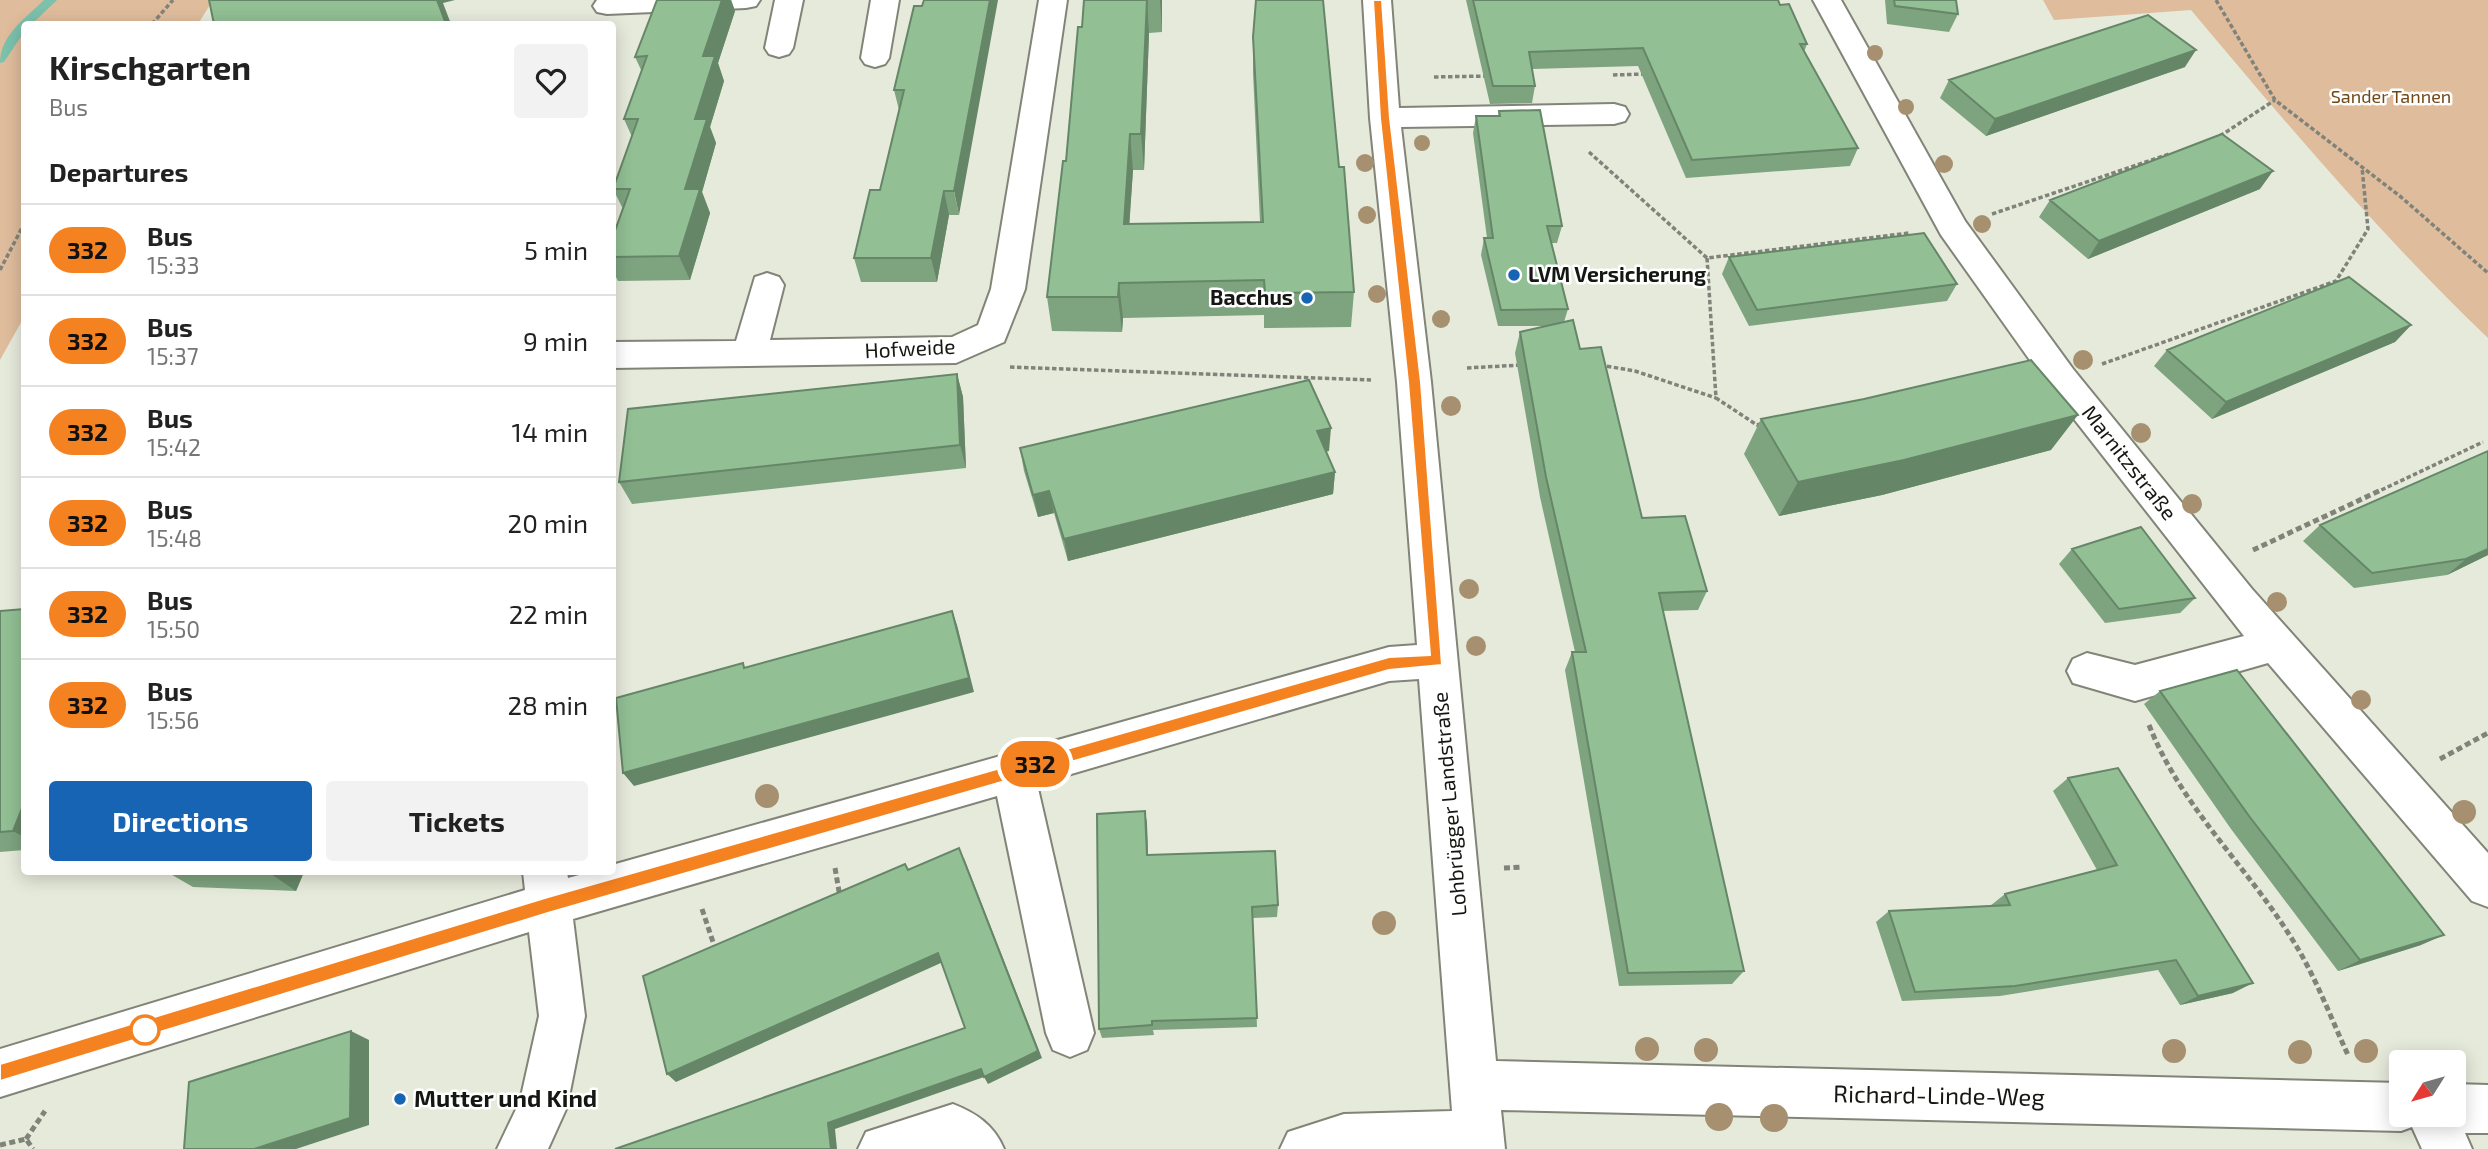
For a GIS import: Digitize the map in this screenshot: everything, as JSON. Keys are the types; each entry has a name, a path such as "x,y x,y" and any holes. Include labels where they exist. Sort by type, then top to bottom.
{"street":[{"path":"606,10 746,0"},
{"path":"779,48 789,0"},
{"path":"875,58 885,0"},
{"name":"Hofweide","path":"616,355 956,350 992,333 1008,289 1053,0"},
{"name":"Lohbrügger Landstraße","path":"1377,0 1385,118 1414,382 1480,1142"},
{"name":"Marnitzstraße","path":"1827,0 1952,227 2061,378 2276,644 2488,886"},
{"path":"1385,118 1614,114"},
{"path":"750,353 767,285"},
{"path":"2087,671 2135,683 2276,644"},
{"path":"616,871 1013,770 1389,664 1437,661"},
{"path":"1013,770 1070,1033"},
{"path":"0,1073 547,888 598,875"},
{"path":"522,1149 542,1107 562,1016 547,888"},
{"name":"Richard-Linde-Weg","path":"1476,1085 2387,1106"},
{"path":"2466,1108 2488,1109"},
{"path":"2438,1127 2448,1149"},
{"path":"883,1149 953,1128 979,1149"},
{"path":"1305,1149 1344,1139 1480,1142"}],"path":[{"path":"155,21 173,0"},
{"path":"2216,0 2275,100 2362,167 2488,273"},
{"path":"1612,75 1654,74"},
{"path":"1434,77 1502,76"},
{"path":"2061,378 2336,281 2368,229 2362,167"},
{"path":"0,270 21,230"},
{"path":"1707,258 1716,398"},
{"path":"983,338 1013,370 1414,382"},
{"path":"1467,368 1530,365"},
{"path":"1594,365 1635,371 1716,398 1757,425 1770,422"},
{"path":"2213,569 2483,442"},
{"path":"2135,683 2155,743 2189,799 2292,939 2387,1106"},
{"path":"0,1145 26,1139 33,1149"}],"green space":[{"path":"0,0 213,0 200,21 21,21 21,322 0,360"},
{"name":"Sander Tannen","path":"2043,0 2488,0 2488,338 2372,219 2191,10 2054,20"}],"building":[{"path":"209,0 437,0 445,21 213,21"},
{"path":"657,0 722,0 703,56 715,56 695,119 707,119 685,189 700,189 679,256 616,257 616,228 630,189 616,189 616,181 638,119 624,119 647,56 635,57"},
{"path":"924,0 990,0 954,191 944,191 931,258 854,258 870,190 880,190 904,90 894,90 914,6 922,6"},
{"path":"1084,0 1147,0 1141,134 1130,134 1124,224 1263,222 1253,37 1256,0 1323,0 1339,167 1344,167 1354,292 1265,293 1264,280 1119,283 1118,297 1047,297 1063,161 1066,161 1078,27 1082,27"},
{"path":"1473,0 1778,0 1780,5 1789,4 1807,44 1800,44 1858,148 1692,160 1643,48 1529,52 1535,86 1493,86"},
{"path":"1894,0 1956,0 1958,14 1895,6"},
{"path":"2148,15 2196,50 1995,119 1949,80"},
{"path":"1540,110 1562,226 1547,226 1568,309 1501,310 1484,238 1493,238 1476,116 1500,116 1499,111"},
{"path":"2222,134 2273,171 2099,241 2050,200"},
{"path":"1924,233 1957,284 1757,310 1729,257"},
{"path":"2349,277 2411,325 2226,402 2167,350"},
{"path":"1573,320 1580,349 1601,347 1642,518 1685,516 1707,591 1659,593 1744,971 1628,973 1572,652 1586,652 1546,477 1520,332"},
{"path":"2031,360 2078,415 1904,460 1798,482 1761,419 1864,399"},
{"path":"957,374 960,445 619,482 628,409"},
{"path":"1309,380 1331,428 1317,431 1335,472 1064,539 1049,491 1033,495 1020,448"},
{"path":"2488,451 2488,549 2466,559 2372,573 2320,525"},
{"path":"2141,527 2195,598 2119,609 2072,549"},
{"path":"21,609 21,811 13,831 0,832 0,611"},
{"path":"952,611 969,678 623,773 616,698 743,663 744,668"},
{"path":"2237,670 2444,935 2360,960 2249,816 2160,691"},
{"path":"2118,768 2253,983 2198,996 2176,960 2015,986 1915,992 1889,911 2010,905 2005,894 2117,865 2068,778"},
{"path":"1145,811 1147,855 1275,851 1278,905 1252,907 1257,1018 1152,1021 1152,1025 1099,1029 1097,814"},
{"path":"959,848 1038,1051 984,1077 981,1069 828,1123 831,1149 615,1149 965,1028 938,953 667,1074 643,976 905,864 908,870"},
{"path":"351,1031 350,1118 254,1149 184,1149 189,1082"}],"waterway":[{"path":"29,21 51,0"},
{"path":"0,59 21,29"}],"bus line":[{"name":"332","path":"0,1073 57,1058 548,905 828,826 1013,770 1389,664 1437,661 1414,382 1385,118 1377,0"}],"place":[{"name":"LVM Versicherung","path":"1514,275"},
{"name":"Bacchus","path":"1307,298"},
{"name":"Mutter und Kind","path":"400,1099"}]}
